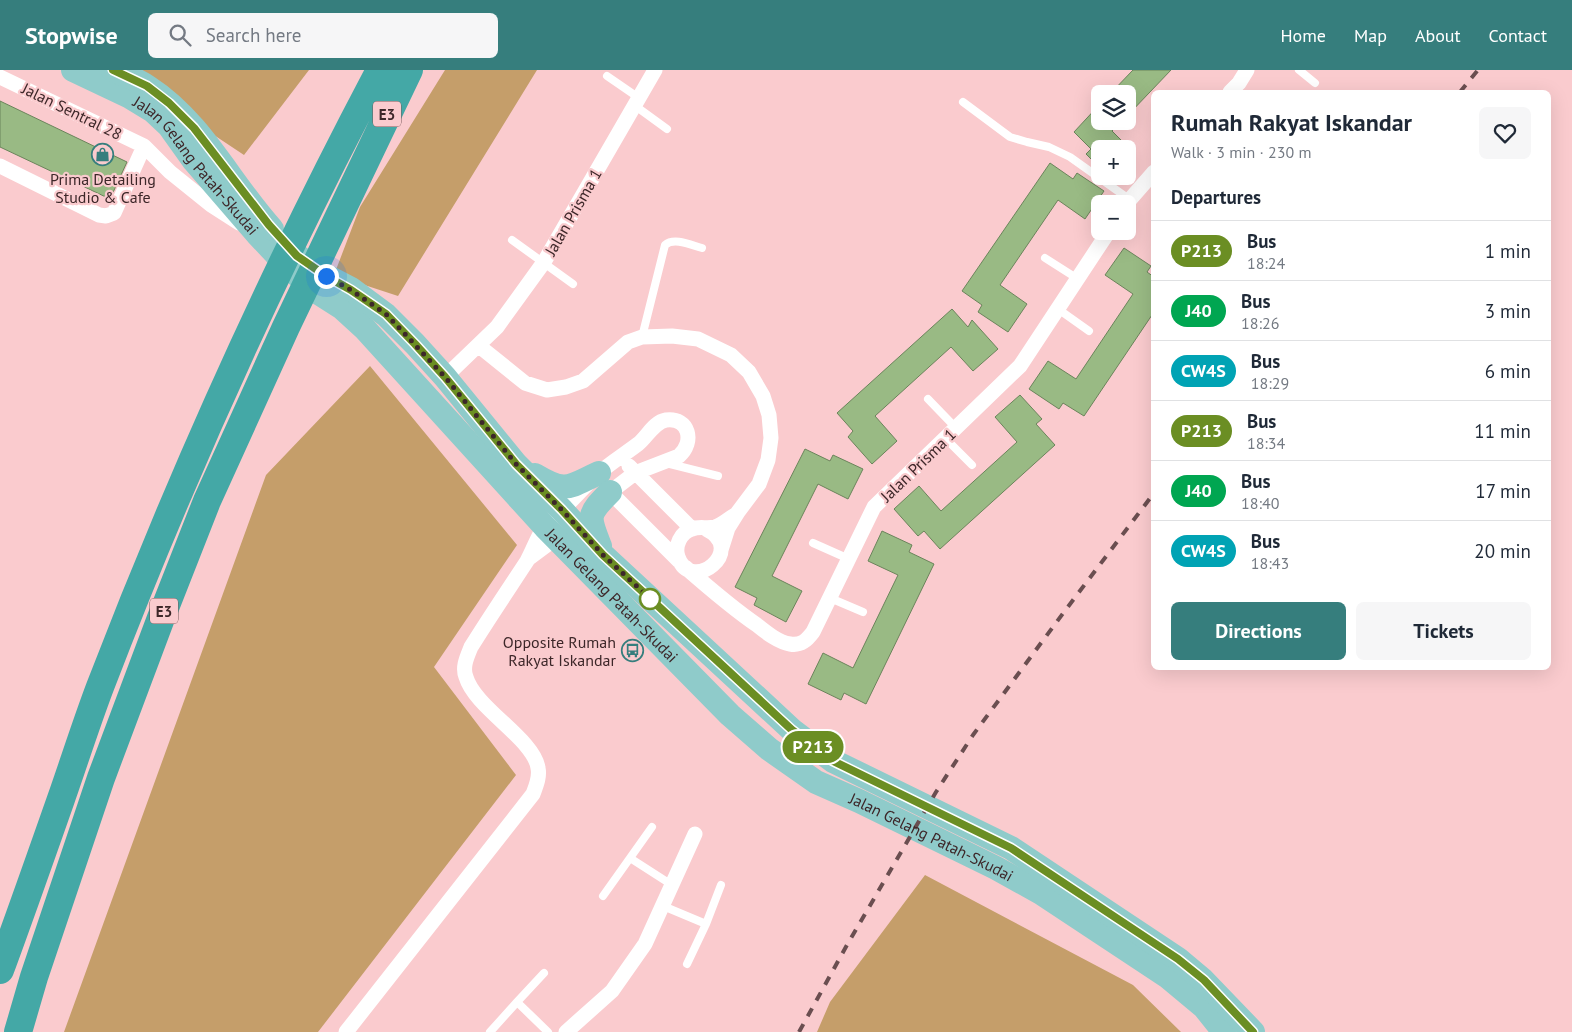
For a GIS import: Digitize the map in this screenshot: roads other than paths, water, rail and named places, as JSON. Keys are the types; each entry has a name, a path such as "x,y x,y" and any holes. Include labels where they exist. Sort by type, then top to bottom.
{"highway":[{"path":"341,143 346,116 368,70"},
{"name":"E3","path":"0,970 103,680 182,484 262,306 341,143 380,70"},
{"name":"E3","path":"18,1032 34,976 102,778 160,618 207,501 333,226 409,70"},
{"path":"366,159 385,138 429,70"}],"main road":[{"name":"Jalan Gelang Patah-Skudai","path":"72,70 130,97 153,111 169,126 194,161 290,269 320,294 342,308 365,329 551,533 730,715 769,749 816,782 996,868 1040,893 1168,977 1204,1007 1224,1032"},
{"name":"Jalan Gelang Patah-Skudai","path":"113,70 147,86 169,103 194,128 269,225 297,256 386,314 445,377 516,464 568,516 603,555 792,730 833,761 1011,848 1178,959 1204,980 1253,1032"},
{"path":"516,464 561,488 605,482 591,516 592,526 603,555"}],"street":[{"name":"Jalan Prisma 1","path":"445,377 497,327 544,262 655,70"},
{"path":"1232,90 1247,70"},
{"name":"Jalan Sentral 28","path":"0,77 144,146 170,172 211,205 257,234"},
{"path":"0,166 99,215 106,216 114,213 144,146"},
{"path":"1133,195 1151,175"},
{"name":"Jalan Prisma 1","path":"605,482 683,565 726,604 774,637 792,644 800,644 808,639 874,507 1020,366 1102,240"},
{"path":"479,346 525,383 547,390 566,387 583,381 602,367 628,342 642,337 672,336 698,340 731,355 749,372 763,396 769,415 771,438 768,460 759,484 728,528 718,556 711,568 698,572 683,565 676,550 678,543 686,532 723,523 738,512"},
{"path":"346,1032 532,794 538,781 538,767 532,752 475,693 466,677 465,664 471,647 528,559 568,516 605,482 622,457 662,421 678,421 687,432 688,446 679,456 605,482 568,516"},
{"path":"622,457 635,473 699,529 716,537 718,556 717,580 726,604"},
{"path":"566,1032 612,991 645,944 695,834"}],"lane":[{"path":"1298,70 1315,83"},
{"path":"608,76 667,129"},
{"path":"963,102 1010,137 1049,146 1070,157 1119,195"},
{"path":"512,240 573,284"},
{"path":"642,337 665,245 668,242 676,241 702,248"},
{"path":"1045,258 1078,279"},
{"path":"1058,309 1089,331"},
{"path":"928,399 972,465"},
{"path":"662,462 718,476"},
{"path":"813,543 849,559"},
{"path":"830,598 863,612"},
{"path":"602,896 652,827"},
{"path":"630,858 672,884"},
{"path":"688,964 721,885"},
{"path":"663,906 706,924"},
{"path":"490,1032 544,973"},
{"path":"517,1002 548,1032"}],"railway":[{"path":"1462,90 1478,70"},
{"path":"799,1032 936,792 973,735 1151,497"}],"place":[{"name":"Prima Detailing Studio & Cafe","path":"103,155"},
{"name":"Opposite Rumah Rakyat Iskandar","path":"632,651"}]}
